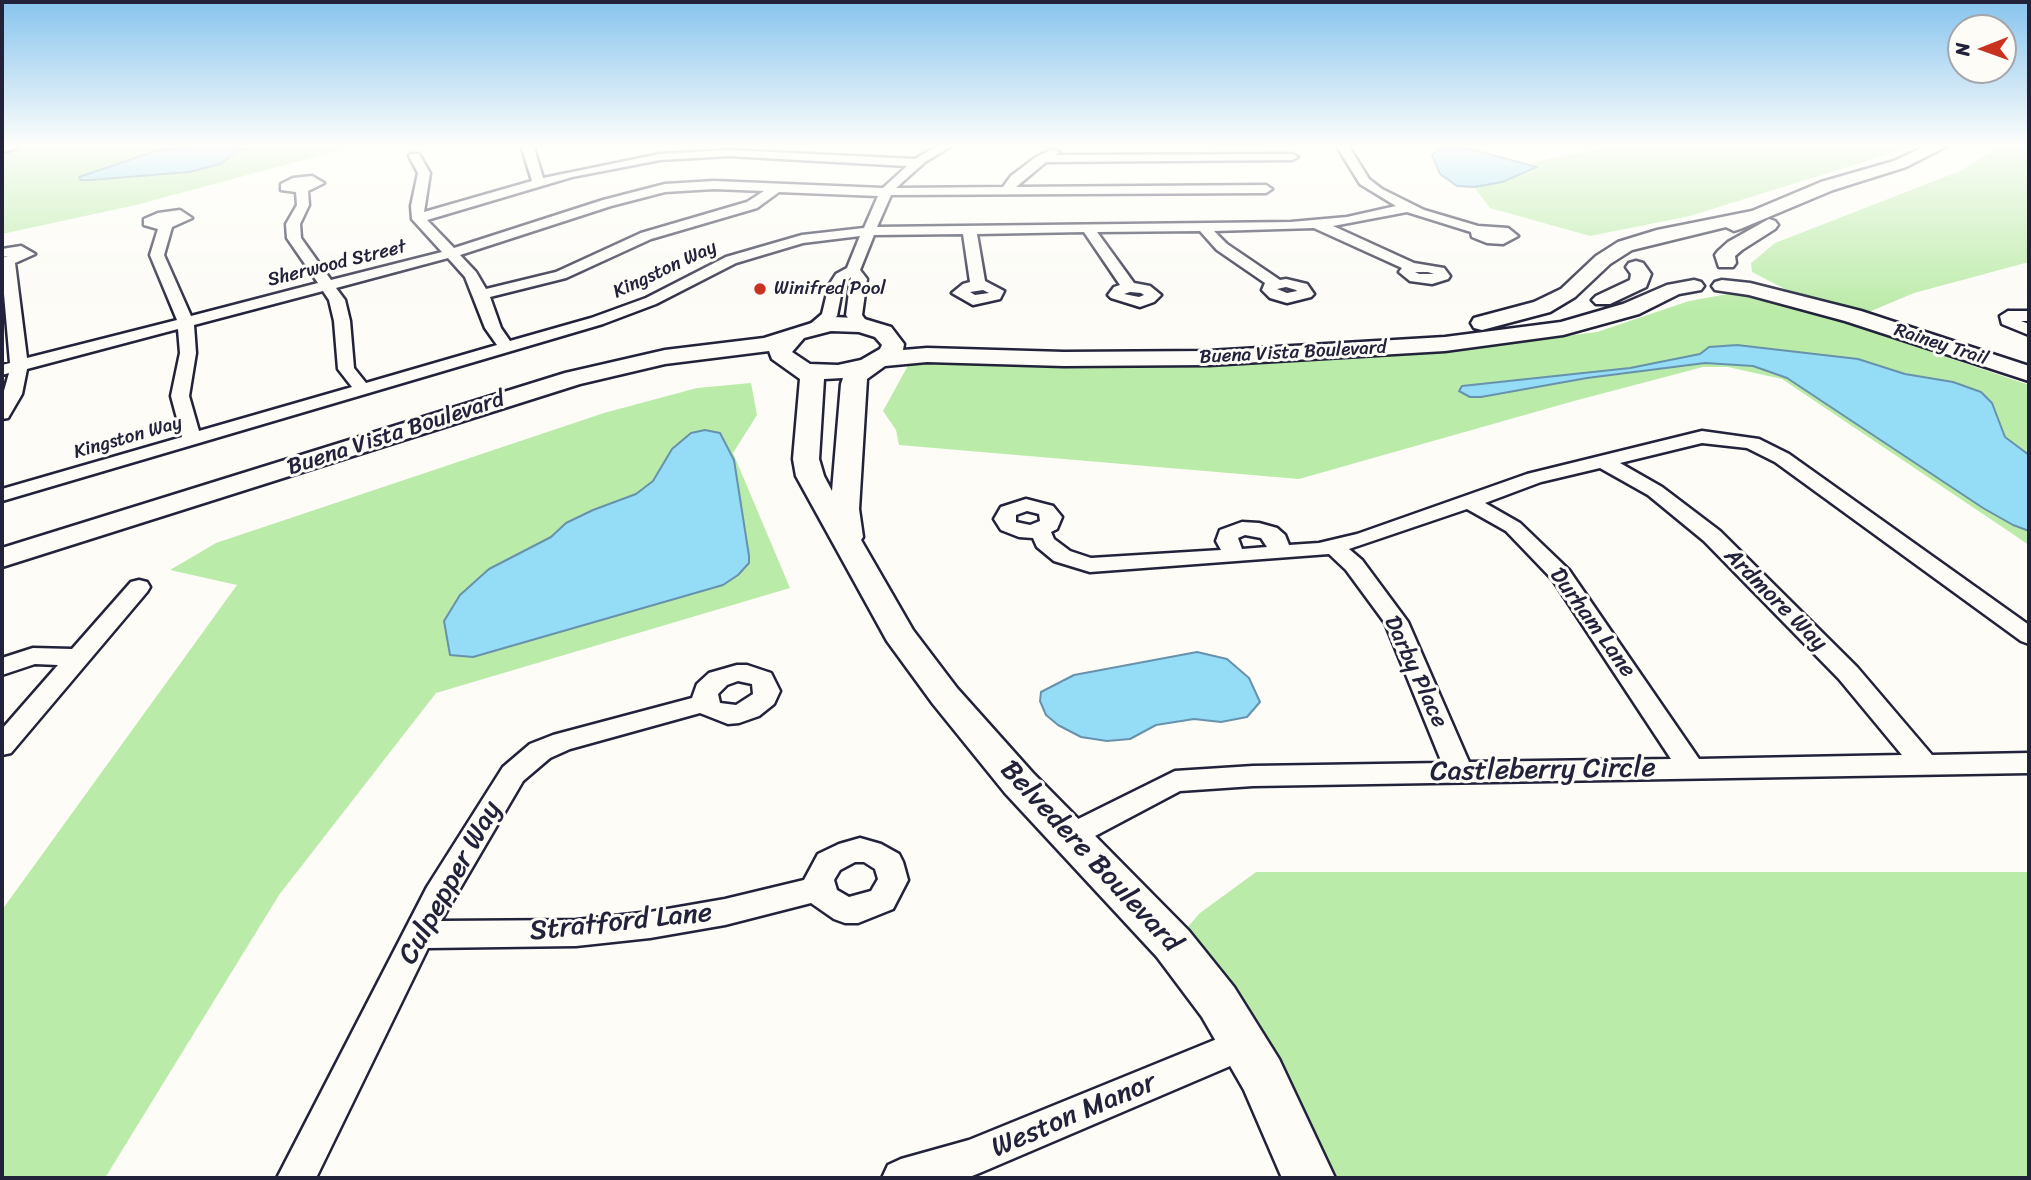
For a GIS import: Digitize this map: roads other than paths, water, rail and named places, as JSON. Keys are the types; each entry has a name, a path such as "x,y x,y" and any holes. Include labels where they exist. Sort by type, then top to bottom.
{"main road":[{"path":"1729,274 1694,286 1665,281 1636,267 1633,261 1637,255 1646,252 1698,251 1727,228 1791,200"},
{"path":"1729,274 1725,255 1735,246 1776,220 1830,200"},
{"path":"1441,332 1542,307 1568,293 1603,260 1625,246 1657,236 1751,216"},
{"path":"1698,251 1729,274"},
{"name":"Buena Vista Boulevard","path":"2,577 553,398 631,377 744,359 838,372 880,354 1020,345 1285,342 1441,332 1519,323 1552,316 1618,295 1639,284 1641,274 1636,267"},
{"name":"Rainey Trail","path":"1729,274 1750,289 1853,316 2029,374"},
{"name":"Buena Vista Boulevard","path":"880,354 1103,359 1222,358 1445,344 1563,328 1630,309 1674,289 1694,286"},
{"name":"Buena Vista Boulevard","path":"2,558 573,378 665,357 768,344 806,330 861,325 883,332 880,354"},
{"path":"797,366 780,354 780,347 806,330"},
{"name":"Belvedere Boulevard","path":"849,549 845,509 853,384 856,376 880,354"},
{"name":"Belvedere Boulevard","path":"797,366 812,379 806,460 810,476 899,634 945,696 1019,783 1173,944 1218,1002 1262,1075 1309,1178"}],"street":[{"path":"303,200 292,231 299,248 327,286 340,312 346,369 362,389"},
{"path":"418,200 419,218 471,275 482,294 493,328 506,347"},
{"path":"419,218 480,200"},
{"name":"Sherwood Street","path":"2,370 453,253 615,200"},
{"path":"482,294 561,275 646,236 752,205 759,200"},
{"path":"806,330 829,316 836,285 853,270 882,200"},
{"path":"1271,200 1273,204"},
{"path":"1393,200 1407,208 1478,230"},
{"name":"Kingston Way","path":"2,495 626,311 668,293 715,267 750,253 802,239 871,231 1204,228 1318,224 1407,208"},
{"path":"166,224 157,255 186,323 188,353 180,397 192,440"},
{"path":"1318,224 1411,267"},
{"path":"1204,228 1222,247 1276,284"},
{"path":"970,229 978,285"},
{"path":"1088,229 1129,287"},
{"path":"2,414 13,394 19,365 4,259"},
{"path":"853,270 860,279 854,315 861,325"},
{"path":"2029,317 2008,316 2008,321 2029,330"},
{"path":"1040,531 1045,542 1062,556 1090,565 1235,556 1227,541 1228,536 1242,528 1269,533 1276,540 1279,553 1333,547 1364,539 1534,478 1702,437 1752,443 1782,458 2029,636"},
{"name":"Ardmore Way","path":"1603,461 1655,491 1712,536 1848,673 1924,764"},
{"name":"Durham Lane","path":"1469,502 1513,527 1561,575 1691,768"},
{"name":"Darby Place","path":"1333,547 1354,565 1396,622 1459,772"},
{"path":"2,746 139,587"},
{"path":"2,667 33,656 77,657"},
{"name":"Culpepper Way","path":"296,1178 419,934 475,833 513,774 540,751 562,741 705,703"},
{"name":"Castleberry Circle","path":"1070,836 1175,780 1253,776 2029,763"},
{"name":"Stratford Lane","path":"419,934 576,933 650,925 725,912 820,889"},
{"name":"Weston Manor","path":"901,1178 969,1159 1244,1044"}],"water":[{"path":"1737,345 1858,359 1905,374 1953,382 1981,392 1992,403 2005,437 2029,455 2029,531 1983,508 1787,378 1753,366 1705,363 1587,378 1481,397 1470,397 1459,391 1462,386 1630,368 1700,354 1709,347"},
{"path":"705,430 720,433 734,460 749,556 749,563 738,575 723,585 473,657 450,655 444,621 460,595 489,569 551,537 566,523 636,494 653,481 672,449 691,433"},
{"path":"1197,652 1227,659 1249,678 1260,702 1247,717 1221,722 1194,719 1156,725 1130,739 1107,741 1081,737 1058,725 1046,715 1040,701 1041,692 1074,675"}],"place":[{"name":"Winifred Pool","path":"760,289"}]}
